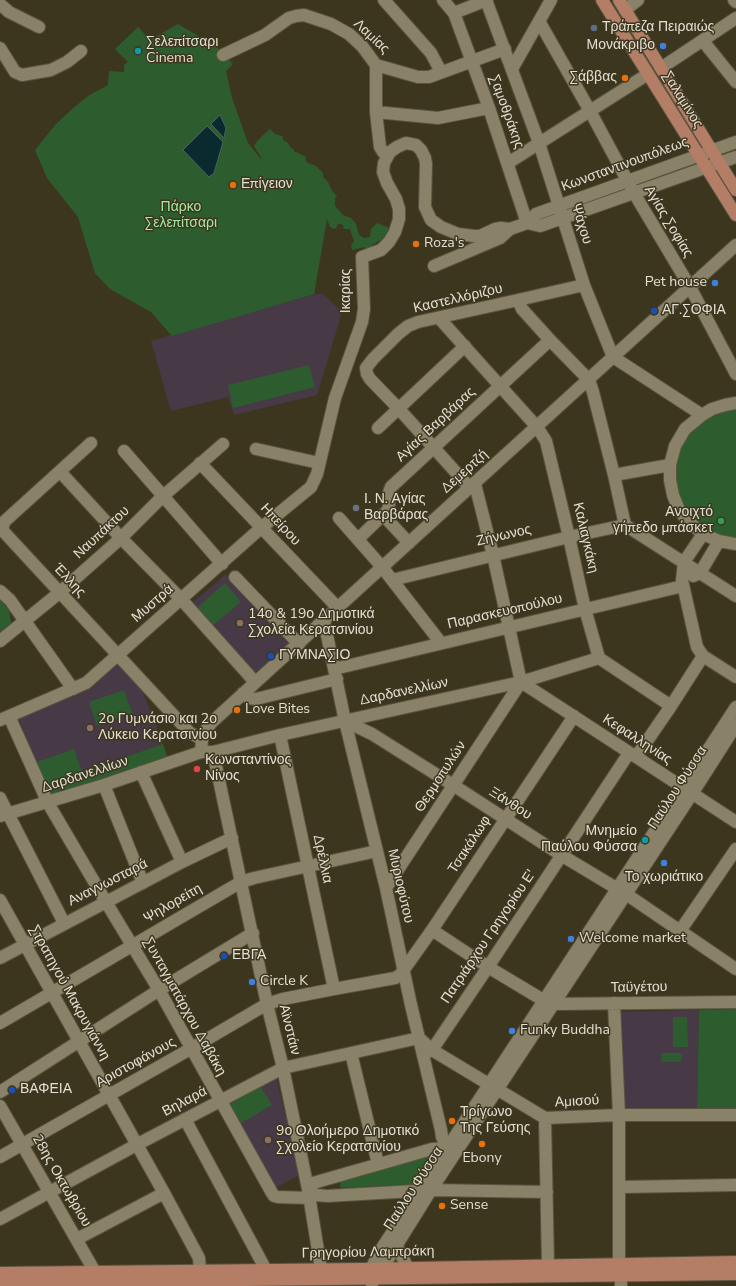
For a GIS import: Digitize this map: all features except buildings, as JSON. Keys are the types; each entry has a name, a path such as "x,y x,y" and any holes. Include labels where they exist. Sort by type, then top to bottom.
{"main road":[{"name":"Σαλαμίνος","path":"602,0 736,215"},
{"name":"Σαλαμίνος","path":"622,5 736,190"},
{"name":"Γρηγορίου Λαμπράκη","path":"620,1275 736,1262"},
{"name":"Γρηγορίου Λαμπράκη","path":"0,1273 95,1272 196,1279 266,1270 321,1269 375,1276 408,1268 551,1276"},
{"name":"Γρηγορίου Λαμπράκη","path":"0,1283 70,1284 196,1279 375,1276 736,1274"}],"street":[{"path":"384,0 431,53 440,72"},
{"path":"443,0 454,13 487,0"},
{"name":"Ψάχου","path":"487,0 539,143 584,285 613,357"},
{"path":"512,69 551,0"},
{"path":"622,5 638,0"},
{"path":"0,4 9,12 39,27"},
{"name":"Σαμοθράκης","path":"454,13 489,108 527,223"},
{"name":"Λαμίας","path":"223,55 265,35 289,18 304,15 331,24 349,34 362,46 376,65 418,78 429,76 505,50"},
{"path":"661,68 736,18"},
{"name":"Αγίας Σοφίας","path":"539,21 590,111 634,194 690,288 736,374"},
{"path":"703,41 736,82"},
{"path":"0,48 15,72 22,75 51,70 67,62 81,51"},
{"path":"376,65 376,112 380,147 388,155"},
{"path":"508,163 648,74"},
{"path":"376,112 438,118 489,108"},
{"name":"Κωνσταντινουπόλεως","path":"388,155 397,147 406,143 412,144 421,150 424,153 426,164 425,207 431,220 441,227 458,234 480,236 495,229 510,229 527,223 536,214 559,205 736,142"},
{"name":"Ικαρίας","path":"311,487 319,463 335,398 362,322 364,309 362,257 381,250 389,242 395,232 398,219 396,199 383,172 384,163 388,155"},
{"name":"Κωνσταντινουπόλεως","path":"527,223 540,226 736,157"},
{"name":"Κωνσταντινουπόλεως","path":"434,266 500,238 510,229"},
{"name":"Δεμερτζή","path":"201,752 202,739 212,722 736,245"},
{"name":"Καστελλόριζου","path":"399,409 370,379 366,368 398,334 408,326 418,322 584,285"},
{"path":"518,300 522,308 550,340 589,380 614,475 625,525 736,596"},
{"name":"Καλιαγκάκη","path":"439,318 501,385 537,427 546,441 585,609 599,658"},
{"name":"Αγίας Βαρβάρας","path":"358,539 388,510 388,495 391,487 550,340"},
{"path":"378,428 465,346"},
{"path":"613,357 702,415"},
{"path":"736,404 725,405 712,409 685,429 675,446 670,465 670,480 673,495 679,510 689,522 703,534 719,542 736,544"},
{"path":"399,409 434,448 472,486 492,555 522,682"},
{"name":"Έλλης","path":"91,443 5,521 2,528 6,536 190,733 202,739"},
{"name":"Ναυπάκτου","path":"0,641 59,593 121,538 162,497 223,444"},
{"path":"256,449 319,463"},
{"path":"124,451 162,497 222,564"},
{"name":"Ηπείρου","path":"200,463 338,608"},
{"path":"614,475 670,465"},
{"path":"64,476 121,538 181,599 255,682"},
{"name":"Μυστρά","path":"4,718 86,683 261,528 311,487"},
{"path":"383,515 409,543"},
{"path":"339,518 382,567 441,643"},
{"name":"Ζήνωνος","path":"392,580 569,536 625,525"},
{"path":"703,534 684,562 683,583 696,647 703,656 736,677"},
{"path":"700,574 719,542"},
{"name":"Παρασκευοπούλου","path":"243,693 249,698 256,699 441,643 585,609 683,583 700,574"},
{"path":"234,577 299,644"},
{"path":"0,591 10,600 26,621 73,689"},
{"name":"Μυριοφύτου","path":"324,621 345,721 386,888 419,1038 427,1052 442,1137 452,1151"},
{"name":"Πατριάρχου Γρηγορίου Ε'","path":"427,1052 488,967 561,855 633,755 671,706 703,656"},
{"path":"599,658 671,706"},
{"name":"Δαρδανελλίων","path":"213,752 280,735 522,682 599,658"},
{"name":"Κεφαλληνίας","path":"522,682 736,822"},
{"name":"Θερμοπυλών","path":"386,888 522,682"},
{"name":"Παύλου Φύσσα","path":"688,791 736,707"},
{"name":"Τσακάλωφ","path":"404,971 574,716"},
{"name":"Συνταγματάρχου Δαβάκη","path":"4,718 48,803 159,990 274,1196 284,1198 309,1193"},
{"name":"Ξάνθου","path":"345,721 372,734 506,818 561,855 622,891 736,969"},
{"name":"Παύλου Φύσσα","path":"375,1276 380,1251 452,1151 548,1002 688,791 736,725"},
{"name":"Δρέλλια","path":"280,735 334,988"},
{"path":"201,752 213,752"},
{"name":"Δαρδανελλίων","path":"4,815 48,803 201,752"},
{"name":"Αϊνστάιν","path":"213,752 267,1004 283,1068 309,1193 321,1269"},
{"path":"141,772 182,862"},
{"path":"104,785 143,883"},
{"path":"0,798 4,815 64,923"},
{"name":"Αναγνωσταρά","path":"0,958 64,923 232,838"},
{"path":"680,931 736,849"},
{"name":"Ψηλορείτη","path":"0,1023 241,882 377,851"},
{"name":"Στρατηγού Μακρυγιάννη","path":"0,900 138,1144 199,1258 196,1279"},
{"path":"432,930 488,967 548,1002"},
{"path":"0,1092 159,990 252,934"},
{"name":"Αριστοφάνους","path":"0,1157 267,1004 334,988 395,978 404,971"},
{"name":"Ταϋγέτου","path":"548,1002 736,1002"},
{"path":"614,1003 619,1115 620,1275"},
{"name":"Βηλαρά","path":"0,1219 138,1144 283,1068 419,1038"},
{"name":"Αμισού","path":"427,1052 493,1087 545,1118 619,1115 736,1115"},
{"path":"351,1053 378,1164"},
{"name":"28ης Οκτωβρίου","path":"0,1106 95,1272"},
{"path":"545,1118 551,1276"},
{"path":"185,1119 266,1270"},
{"path":"452,1151 432,1149 313,1182 309,1193 327,1196 425,1190 547,1192"},
{"name":"Παύλου Φύσσα","path":"375,1276 396,1245 425,1190 429,1177 452,1151"},
{"path":"620,1187 736,1185"},
{"path":"77,1239 164,1193"},
{"path":"396,1245 408,1268"}],"shaded area":[{"path":"314,294 323,294 342,312 317,395 234,415 228,397 171,411 151,341"},
{"name":"14ο & 19ο Δημοτικά Σχολεία Κερατσινίου","path":"226,574 292,641 252,676 191,604"},
{"name":"2ο Γυμνάσιο και 2ο Λύκειο Κερατσινίου","path":"120,662 140,684 163,744 45,785 18,717 82,692"},
{"path":"699,1010 697,1111 624,1113 620,1012"},
{"name":"9ο Ολοήμερο Δημοτικό Σχολείο Κερατσινίου","path":"276,1076 299,1175 273,1189 224,1105"}],"green space":[{"name":"Πάρκο Σελεπίτσαρι","path":"178,24 207,41 212,42 233,64 226,71 232,98 248,143 260,158 262,159 254,146 270,129 275,134 282,136 284,141 294,149 294,151 306,157 305,160 308,163 316,166 323,173 323,177 337,196 335,198 335,206 343,215 351,218 356,224 359,235 364,238 370,237 371,229 377,223 389,228 384,238 371,247 352,250 351,246 354,241 350,229 344,229 344,226 338,224 334,229 330,227 327,219 314,294 172,336 151,312 110,289 95,273 78,217 47,178 35,150 56,124 71,110 88,96 108,85 109,71 124,72 124,65 128,62 115,49 138,27 150,40"},
{"path":"309,365 315,387 233,408 228,385"},
{"path":"728,410 736,410 736,539 710,533 693,521 681,505 674,485 674,465 680,445 692,428 708,416"},
{"path":"225,583 241,602 212,626 197,608"},
{"path":"0,599 9,611 11,622 10,626 0,634"},
{"path":"124,690 132,713 97,726 89,702"},
{"path":"163,744 168,760 52,798 45,785 37,762 74,749 82,772"},
{"path":"736,1009 736,1111 697,1111 699,1010"},
{"path":"673,1017 687,1017 688,1047 673,1047"},
{"path":"662,1053 682,1053 681,1062 661,1062"},
{"path":"261,1087 272,1105 241,1123 230,1104"},
{"path":"428,1156 432,1160 416,1184 341,1188 341,1180"}],"water":[{"path":"220,115 226,128 224,138 211,124"},
{"path":"207,126 223,142 214,173 209,177 183,150"}],"place":[{"name":"Τράπεζα Πειραιώς","path":"594,28"},
{"name":"Μονάκριβο","path":"663,46"},
{"name":"Σελεπίτσαρι Cinema","path":"138,51"},
{"name":"Σάββας","path":"625,78"},
{"name":"Επίγειον","path":"233,185"},
{"name":"Roza's","path":"416,244"},
{"name":"Pet house","path":"715,283"},
{"name":"ΑΓ.ΣΟΦΙΑ","path":"654,311"},
{"name":"Ι. Ν. Αγίας Βαρβάρας","path":"356,508"},
{"name":"Ανοιχτό γήπεδο μπάσκετ","path":"721,521"},
{"name":"14ο & 19ο Δημοτικά Σχολεία Κερατσινίου","path":"240,623"},
{"name":"ΓΥΜΝΑΣΙΟ","path":"271,656"},
{"name":"Love Bites","path":"237,710"},
{"name":"2ο Γυμνάσιο και 2ο Λύκειο Κερατσινίου","path":"90,728"},
{"name":"Κωνσταντίνος Νίνος","path":"197,769"},
{"name":"Μνημείο Παύλου Φύσσα","path":"645,840"},
{"name":"Το χωριάτικο","path":"664,863"},
{"name":"Welcome market","path":"571,939"},
{"name":"ΕΒΓΑ","path":"224,956"},
{"name":"Circle K","path":"252,982"},
{"name":"Funky Buddha","path":"512,1031"},
{"name":"ΒΑΦΕΙΑ","path":"12,1090"},
{"name":"Τρίγωνο Της Γεύσης","path":"452,1121"},
{"name":"9ο Ολοήμερο Δημοτικό Σχολείο Κερατσινίου","path":"268,1140"},
{"name":"Ebony","path":"482,1144"},
{"name":"Sense","path":"442,1206"}]}
